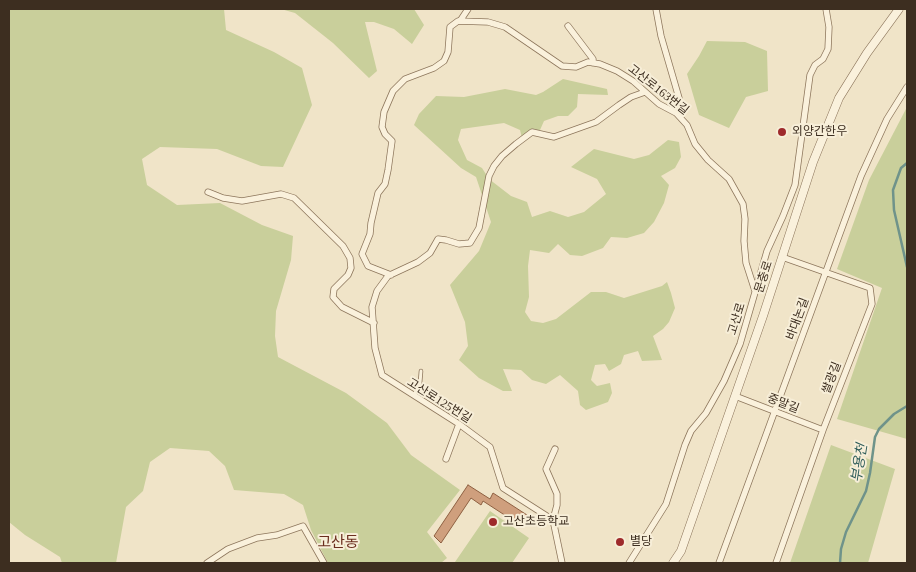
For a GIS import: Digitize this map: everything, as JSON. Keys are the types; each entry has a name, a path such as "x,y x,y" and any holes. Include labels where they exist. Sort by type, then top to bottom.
{"street":[{"path":"391,275 368,266 362,254 370,234 378,193 385,184 392,141 385,134 382,121 393,91 405,79 434,68 444,61 448,52 450,27 460,21 468,9"},
{"path":"656,9 661,36 679,98 681,118"},
{"name":"고산로","path":"629,563 666,504 691,431 706,412 724,381 740,344 767,251 795,185 810,75 815,65 824,60 828,49 829,27 826,9"},
{"name":"문충로","path":"673,563 681,551 813,162 839,98 867,53 899,9"},
{"name":"고산로163번길","path":"460,21 488,22 505,27 562,66 576,67 588,62 600,64 617,71 681,118 687,125 695,144 708,160 729,179 743,204 746,264 755,291"},
{"path":"568,26 593,63"},
{"name":"바대논길","path":"719,563 861,176 887,119 907,87"},
{"name":"고산로125번길","path":"553,520 503,488 490,447 382,375 375,348 372,307 377,291 388,276 418,262 430,253 438,240 459,244 470,243 479,228 489,176 494,166 502,156 532,132 554,137 570,132 596,122 619,105 645,92"},
{"path":"208,192 223,198 242,201 281,194 294,198 343,246 350,258 351,268 348,275 334,289 333,297 342,307 374,323"},
{"name":"쌀광길","path":"776,563 823,430 872,304 870,288 782,257"},
{"name":"중말길","path":"735,396 823,430"},
{"path":"446,459 458,424"},
{"path":"555,449 546,468 557,494 557,505 553,520 562,563"},
{"path":"207,563 228,549 257,538 303,526 324,563"}],"lane":[{"path":"414,395 420,383 421,371"}],"green space":[{"path":"9,9 224,9 226,30 274,52 302,68 312,105 283,167 261,166 217,149 160,147 142,159 147,185 177,205 220,203 262,225 293,236 291,260 276,311 275,336 278,357 346,393 387,423 411,455 460,490 427,532 447,558 441,563 328,563 311,530 303,505 284,494 234,490 225,466 209,451 170,448 150,462 143,491 126,507 116,563 62,563 60,557 25,535 9,522"},
{"path":"281,9 414,9 424,25 412,44 394,29 374,22 365,22 377,71 369,78 333,43 295,13"},
{"path":"707,41 745,42 767,51 768,91 746,97 729,128 699,115 687,74"},
{"path":"563,79 607,89 608,95 578,94 577,107 568,116 558,116 544,121 540,130 523,142 520,130 504,123 461,129 458,140 467,160 482,168 489,179 511,196 527,202 532,217 550,211 568,217 584,212 606,194 597,179 571,167 594,149 634,159 649,155 668,140 679,142 681,157 675,168 661,176 669,185 664,203 654,222 644,233 627,238 611,237 603,248 582,256 570,255 558,244 549,253 530,250 528,266 529,297 525,312 531,321 543,323 556,319 591,292 606,292 624,298 662,286 667,282 671,293 675,308 669,322 653,336 662,360 642,361 638,351 624,355 621,364 609,371 605,364 595,365 591,380 597,386 610,383 612,393 608,402 586,410 580,405 578,391 560,375 546,384 532,380 521,370 503,369 512,391 503,391 479,378 459,360 468,346 465,322 450,285 479,251 491,222 476,177 461,168 414,125 419,114 436,96 464,97 505,89 536,95"},
{"path":"907,107 907,439 837,419 882,288 837,269 869,180"},
{"path":"831,445 895,469 868,563 790,563"},
{"path":"490,511 529,538 512,563 455,562"}],"building":[{"path":"468,485 490,499 493,493 527,515 520,525 483,501 481,505 471,498 441,543 434,536"}],"waterway":[{"name":"부용천","path":"907,163 901,168 893,190 894,210 907,267"},
{"name":"부용천","path":"840,563 841,549 846,532 866,491 875,437 879,429 894,414 907,406"}],"place":[{"name":"외양간한우","path":"782,132"},
{"name":"고산초등학교","path":"493,522"},
{"name":"별당","path":"620,542"}],"district":[{"name":"고산동","path":"338,543"}]}
